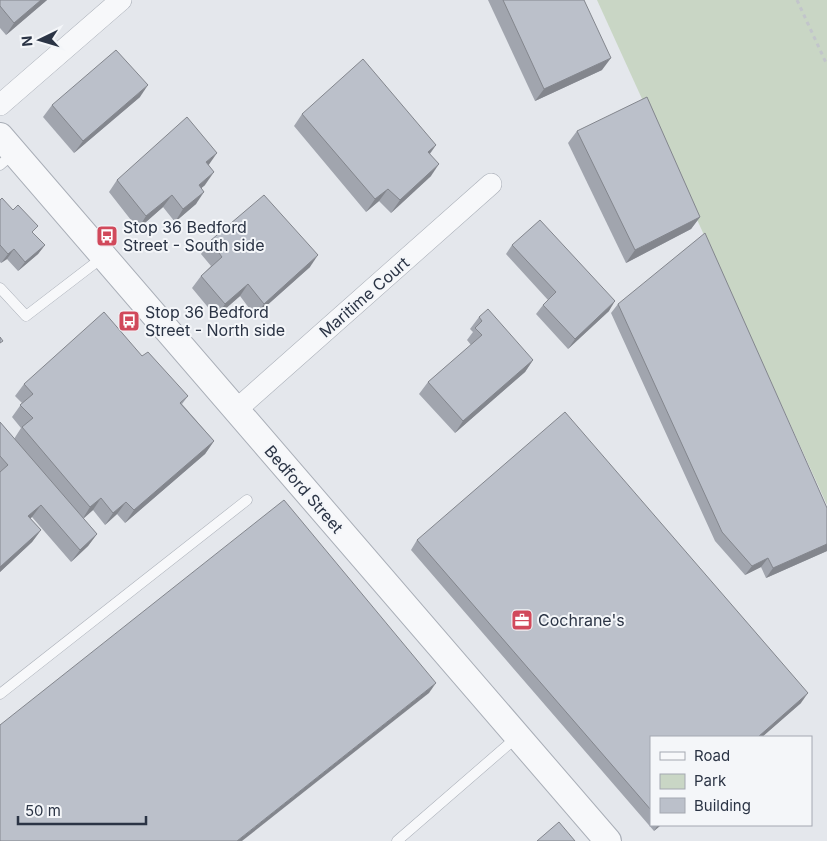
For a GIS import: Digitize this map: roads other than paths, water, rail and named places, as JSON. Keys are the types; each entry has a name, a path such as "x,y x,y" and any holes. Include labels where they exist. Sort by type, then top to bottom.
{"street":[{"path":"0,105 121,0"},
{"name":"Bedford Street","path":"5,152 104,257 608,841"},
{"name":"Maritime Court","path":"236,410 491,184"}],"lane":[{"path":"0,288 26,316 104,257"},
{"path":"0,694 248,500"},
{"path":"397,841 518,737"}],"place":[{"name":"Stop 36 Bedford Street - South side","path":"107,236"},
{"name":"Stop 36 Bedford Street - North side","path":"129,321"},
{"name":"Cochrane's","path":"522,620"}]}
